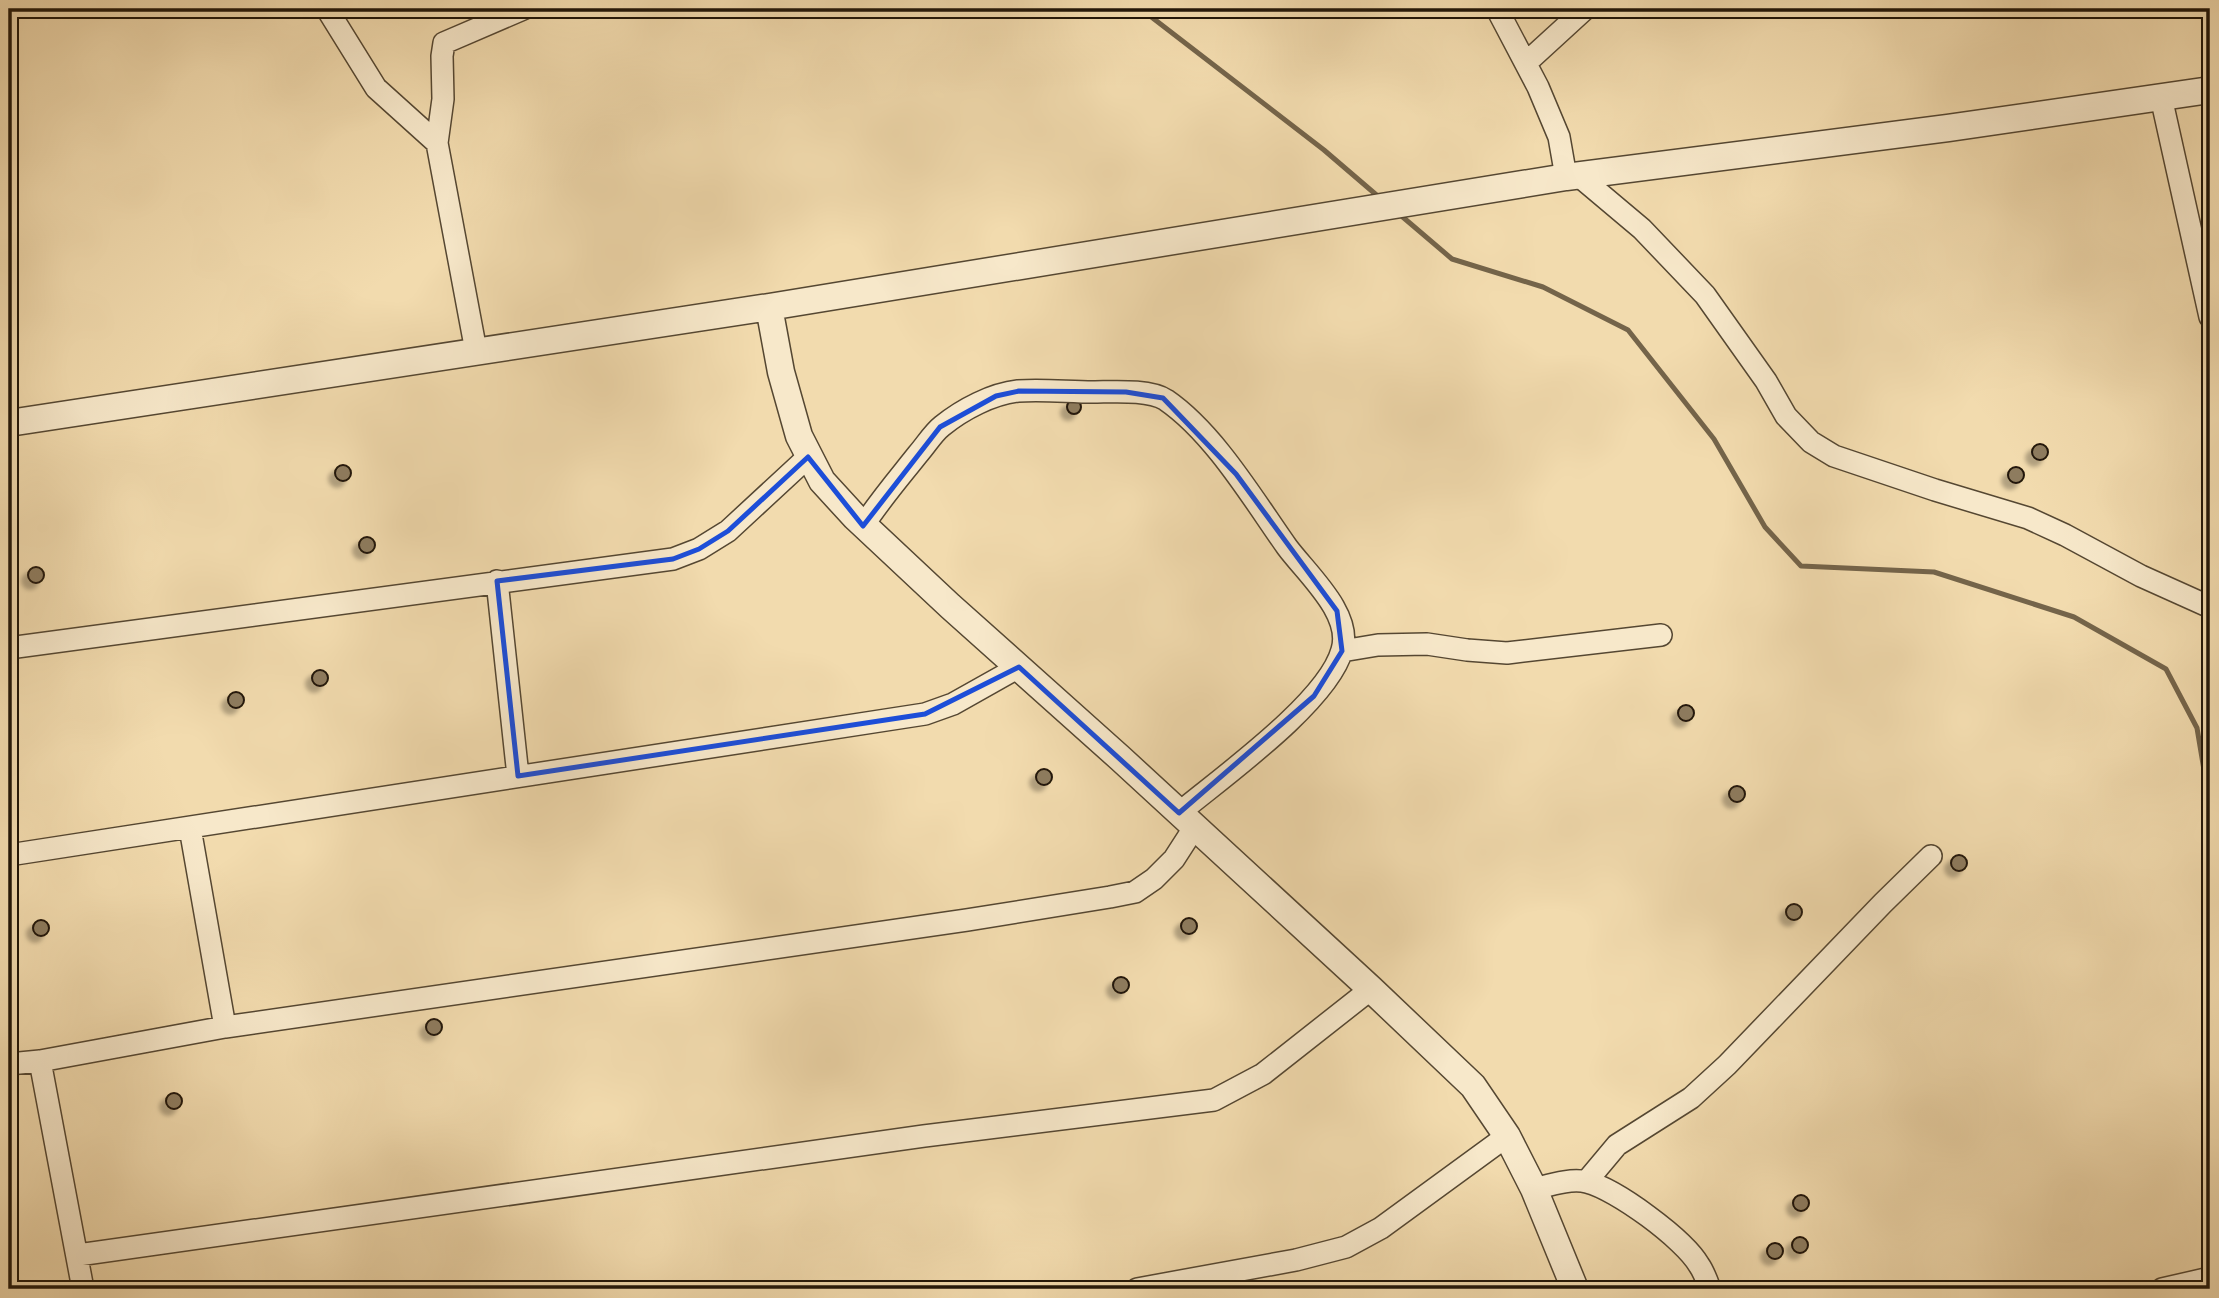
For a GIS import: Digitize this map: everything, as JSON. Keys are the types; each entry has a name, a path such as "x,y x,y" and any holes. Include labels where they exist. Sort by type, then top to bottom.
{"street":[{"path":"327,9 376,88 437,143"},
{"path":"476,351 437,143 443,99 442,56 444,43 523,9"},
{"path":"1497,9 1559,137 1572,176 1642,229 1705,295 1766,381 1786,416 1811,442 1834,456 2028,518 2066,535 2141,576 2210,607"},
{"path":"1525,63 1584,9"},
{"path":"9,423 769,307 1572,176 1948,128 2210,90"},
{"path":"2161,97 2210,317"},
{"path":"769,307 799,436 822,481 863,526 1371,989 1473,1086 1507,1136 1534,1189 1575,1289"},
{"path":"9,1064 40,1061 225,1027 967,920 1135,892 1154,879 1174,859 1186,820 1314,696 1331,673 1342,651 1344,635 1337,611 1236,474 1192,422 1163,398 1126,392 1019,391 996,396 964,411 940,427 884,495 863,526"},
{"path":"9,648 673,559 699,549 728,531 808,457"},
{"path":"497,581 518,776"},
{"path":"1342,651 1378,645 1427,644 1507,653 1661,635"},
{"path":"9,855 925,714 953,704 1019,667"},
{"path":"190,828 225,1027"},
{"path":"1586,1182 1617,1145 1690,1098 1727,1065 1883,902 1931,856"},
{"path":"78,1255 924,1136 1214,1100 1263,1074 1371,989"},
{"path":"40,1061 83,1289"},
{"path":"1137,1289 1297,1260 1346,1247 1381,1228 1507,1136"},
{"path":"1534,1189 1565,1182 1586,1182 1618,1195 1682,1244 1699,1264 1710,1289"},
{"path":"2162,1289 2210,1278"}],"highlighted area":[{"path":"1019,391 1126,392 1163,398 1236,474 1337,611 1342,651 1314,696 1179,813 1019,667 925,714 518,776 497,581 673,559 699,549 728,531 808,457 863,526 940,427 996,396"}],"building":[{"path":"1071,400 1077,400 1081,407 1077,414 1071,414 1067,410 1067,404"},
{"path":"2040,444 2048,452 2040,460 2032,452"},
{"path":"343,465 351,473 343,481 335,473"},
{"path":"2016,467 2024,475 2016,483 2008,475"},
{"path":"367,537 375,545 367,553 359,545"},
{"path":"36,567 44,575 36,583 28,575"},
{"path":"320,670 328,678 320,686 312,678"},
{"path":"236,692 244,700 236,708 228,700"},
{"path":"1686,705 1692,707 1692,719 1686,721 1680,719 1678,713 1680,707"},
{"path":"1044,769 1050,771 1050,783 1044,785 1038,783 1036,777 1038,771"},
{"path":"1737,786 1745,794 1737,802 1729,794"},
{"path":"1959,855 1967,863 1959,871 1951,863"},
{"path":"1794,904 1802,912 1794,920 1786,912"},
{"path":"1189,918 1197,926 1189,934 1181,926"},
{"path":"41,920 49,928 41,936 33,928"},
{"path":"1121,977 1129,985 1121,993 1113,985"},
{"path":"434,1019 442,1027 434,1035 426,1027"},
{"path":"174,1093 180,1095 180,1107 174,1109 168,1107 166,1101 168,1095"},
{"path":"1801,1195 1809,1203 1801,1211 1793,1203"},
{"path":"1800,1237 1808,1245 1800,1253 1792,1245"},
{"path":"1775,1243 1781,1245 1781,1257 1775,1259 1769,1257 1767,1251 1769,1245"}],"waterway":[{"path":"1141,9 1324,150 1380,198"},
{"path":"1398,213 1452,259 1543,287 1628,330 1714,439 1765,527 1801,566 1934,572 2074,617 2166,669 2197,728 2210,806"}]}
